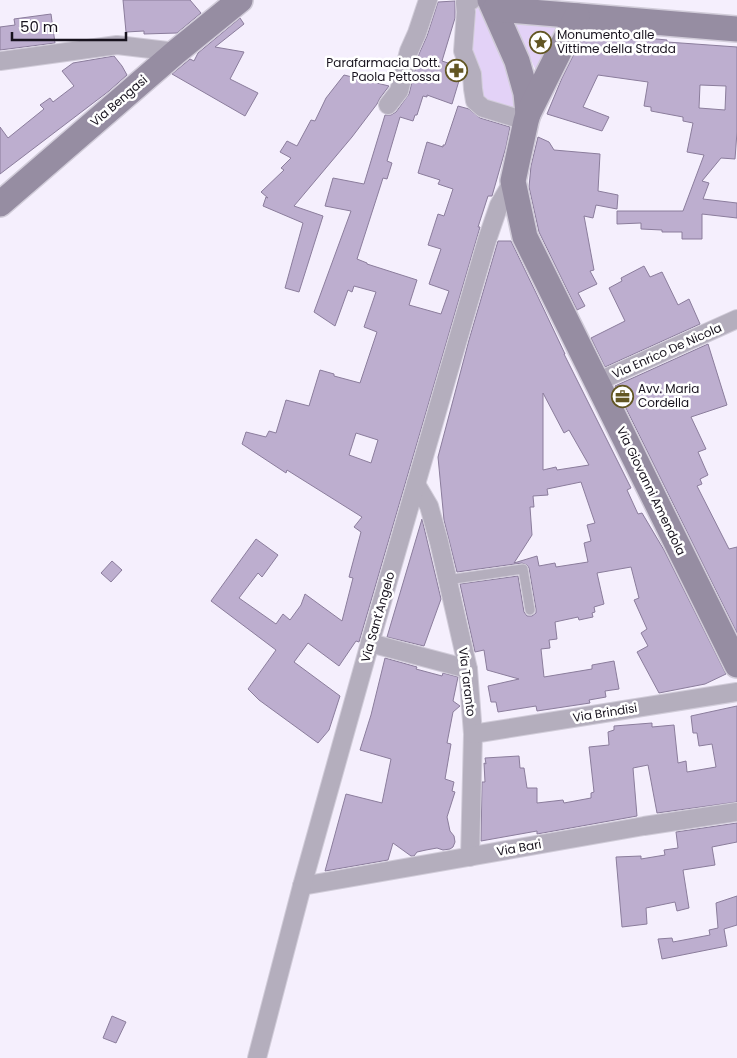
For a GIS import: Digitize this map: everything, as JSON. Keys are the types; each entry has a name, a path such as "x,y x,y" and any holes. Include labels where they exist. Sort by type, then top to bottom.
{"street":[{"name":"Via Bengasi","path":"0,204 176,52 240,0"},
{"path":"388,105 399,91 409,51 428,0"},
{"path":"472,0 465,3 463,51 472,74 475,101 483,108 527,118"},
{"path":"492,4 517,61 526,93 527,118"},
{"path":"492,4 577,16 737,28"},
{"path":"513,181 527,118 577,16"},
{"path":"0,61 117,45 176,52"},
{"name":"Via Giovanni Amendola","path":"513,181 525,237 737,665"},
{"name":"Via Sant'Angelo","path":"257,1058 302,886 448,370 499,204 513,181"},
{"name":"Via Enrico De Nicola","path":"597,382 737,319"},
{"name":"Via Taranto","path":"416,484 429,506 468,669 473,734 470,857"},
{"path":"370,643 468,669"},
{"name":"Via Brindisi","path":"473,734 737,692"},
{"name":"Via Bari","path":"302,886 634,828 737,812"}],"lane":[{"path":"447,580 523,569 530,610"}],"shaded area":[{"path":"474,5 478,7 507,62 517,107 514,110 484,101 469,46"},
{"path":"515,23 560,24 536,71 516,26"}],"building":[{"path":"123,0 190,0 201,13 177,33 144,34 144,31 126,32"},
{"path":"455,1 455,18 442,61 457,66 461,74 452,104 427,95 427,97 423,96 413,121 400,117 387,161 392,163 387,179 383,178 357,259 417,280 409,305 441,314 449,291 429,284 441,249 428,245 438,214 444,216 453,189 438,184 440,180 418,173 427,142 443,147 445,145 458,106 469,109 480,118 510,127 492,196 488,196 478,227 480,227 359,642 356,641 339,666 308,643 294,662 340,696 329,730 318,743 259,700 248,689 276,650 211,601 256,539 278,555 262,577 258,573 239,598 276,624 283,614 290,620 301,605 305,594 342,621 353,578 349,577 361,532 354,527 362,517 287,470 286,473 242,444 246,432 266,437 269,431 276,433 286,400 309,406 320,370 360,383 377,332 364,327 376,292 354,286 352,292 348,290 335,326 314,312 351,211 325,206 333,178 364,184 385,115 391,115 396,112 409,94 419,54 438,2","holes":["356,433 378,440 371,463 349,455"]},
{"path":"51,14 55,43 0,50 0,27 15,25 14,19"},
{"path":"240,18 244,24 215,47 244,52 230,79 258,93 245,116 172,74 190,59 194,61 198,53"},
{"path":"584,34 647,41 646,38 667,40 667,42 737,47 737,132 735,159 721,158 702,181 709,183 703,199 737,203 737,218 702,214 702,239 682,239 682,232 641,229 641,223 617,224 617,211 683,211 704,155 687,152 693,123 683,121 683,117 651,111 651,107 644,106 648,82 598,75 583,107 609,117 602,131 547,114","holes":["700,85 726,86 725,110 699,108"]},
{"path":"114,56 127,75 109,91 0,174 0,127 8,138 44,109 40,105 50,98 53,102 74,86 62,71 73,63"},
{"path":"344,75 389,86 352,137 294,206 323,216 299,292 285,288 303,223 263,206 266,197 268,198 261,192 284,170 281,168 291,158 280,152 287,141 297,146 311,120 315,121 326,98"},
{"path":"538,137 549,142 554,150 600,154 598,191 618,195 617,209 596,205 593,218 584,216 594,270 590,271 597,284 578,293 585,306 577,310 539,232 529,187 531,166"},
{"path":"498,241 511,241 564,354 631,488 627,490 638,514 642,513 664,550 726,674 705,684 659,693 637,652 648,646 641,633 647,629 634,600 639,598 631,567 597,573 604,604 594,607 593,617 579,620 578,617 555,622 557,639 549,640 550,648 541,649 544,677 592,669 592,665 614,661 619,689 605,691 606,697 589,700 590,703 537,711 536,706 498,712 496,702 491,702 488,686 519,679 487,670 484,650 475,652 460,584 518,576 524,612 527,616 532,616 536,613 536,609 527,565 522,563 457,572 444,520 438,457","holes":["543,393 564,433 569,430 589,465 557,470 556,467 543,470","581,482 595,523 587,525 591,541 584,543 588,562 556,567 555,563 539,566 537,556 514,563 532,535 530,507 534,507 533,496 548,495 547,489"]},
{"path":"644,266 650,277 662,272 678,305 689,299 700,324 605,367 591,338 625,321 609,288 622,281 621,278"},
{"path":"708,344 727,405 691,417 706,449 698,452 708,475 700,479 702,484 697,486 729,549 737,547 737,633 615,386"},
{"path":"422,519 441,599 424,646 387,637"},
{"path":"112,561 122,570 111,582 101,573"},
{"path":"385,658 442,676 443,673 458,677 453,701 460,706 453,712 447,743 451,744 445,779 454,782 452,791 455,792 447,817 455,842 450,849 443,850 437,848 426,850 417,852 414,856 411,856 393,843 388,860 325,871 346,794 382,803 391,759 360,750"},
{"path":"737,706 737,802 657,813 648,765 633,768 637,816 537,834 537,831 481,841 482,782 485,782 485,758 519,756 520,768 524,768 527,788 537,788 537,803 563,800 564,803 591,798 591,793 594,792 589,747 609,745 608,732 614,730 614,726 652,723 652,727 674,725 678,763 686,761 687,772 716,767 712,744 699,746 697,733 693,733 691,716"},
{"path":"737,823 737,842 712,847 715,865 683,870 689,908 677,911 675,902 646,908 647,924 622,927 616,857 641,856 641,859 665,855 664,850 678,848 676,832"},
{"path":"737,896 737,925 724,929 727,946 662,959 658,939 672,938 673,942 710,935 709,930 718,928 716,903"},
{"path":"112,1016 126,1022 116,1043 103,1038"}],"place":[{"name":"Monumento alle Vittime della Strada","path":"541,42"},
{"name":"Parafarmacia Dott. Paola Pettossa","path":"456,70"},
{"name":"Avv. Maria Cordella","path":"622,396"}]}
